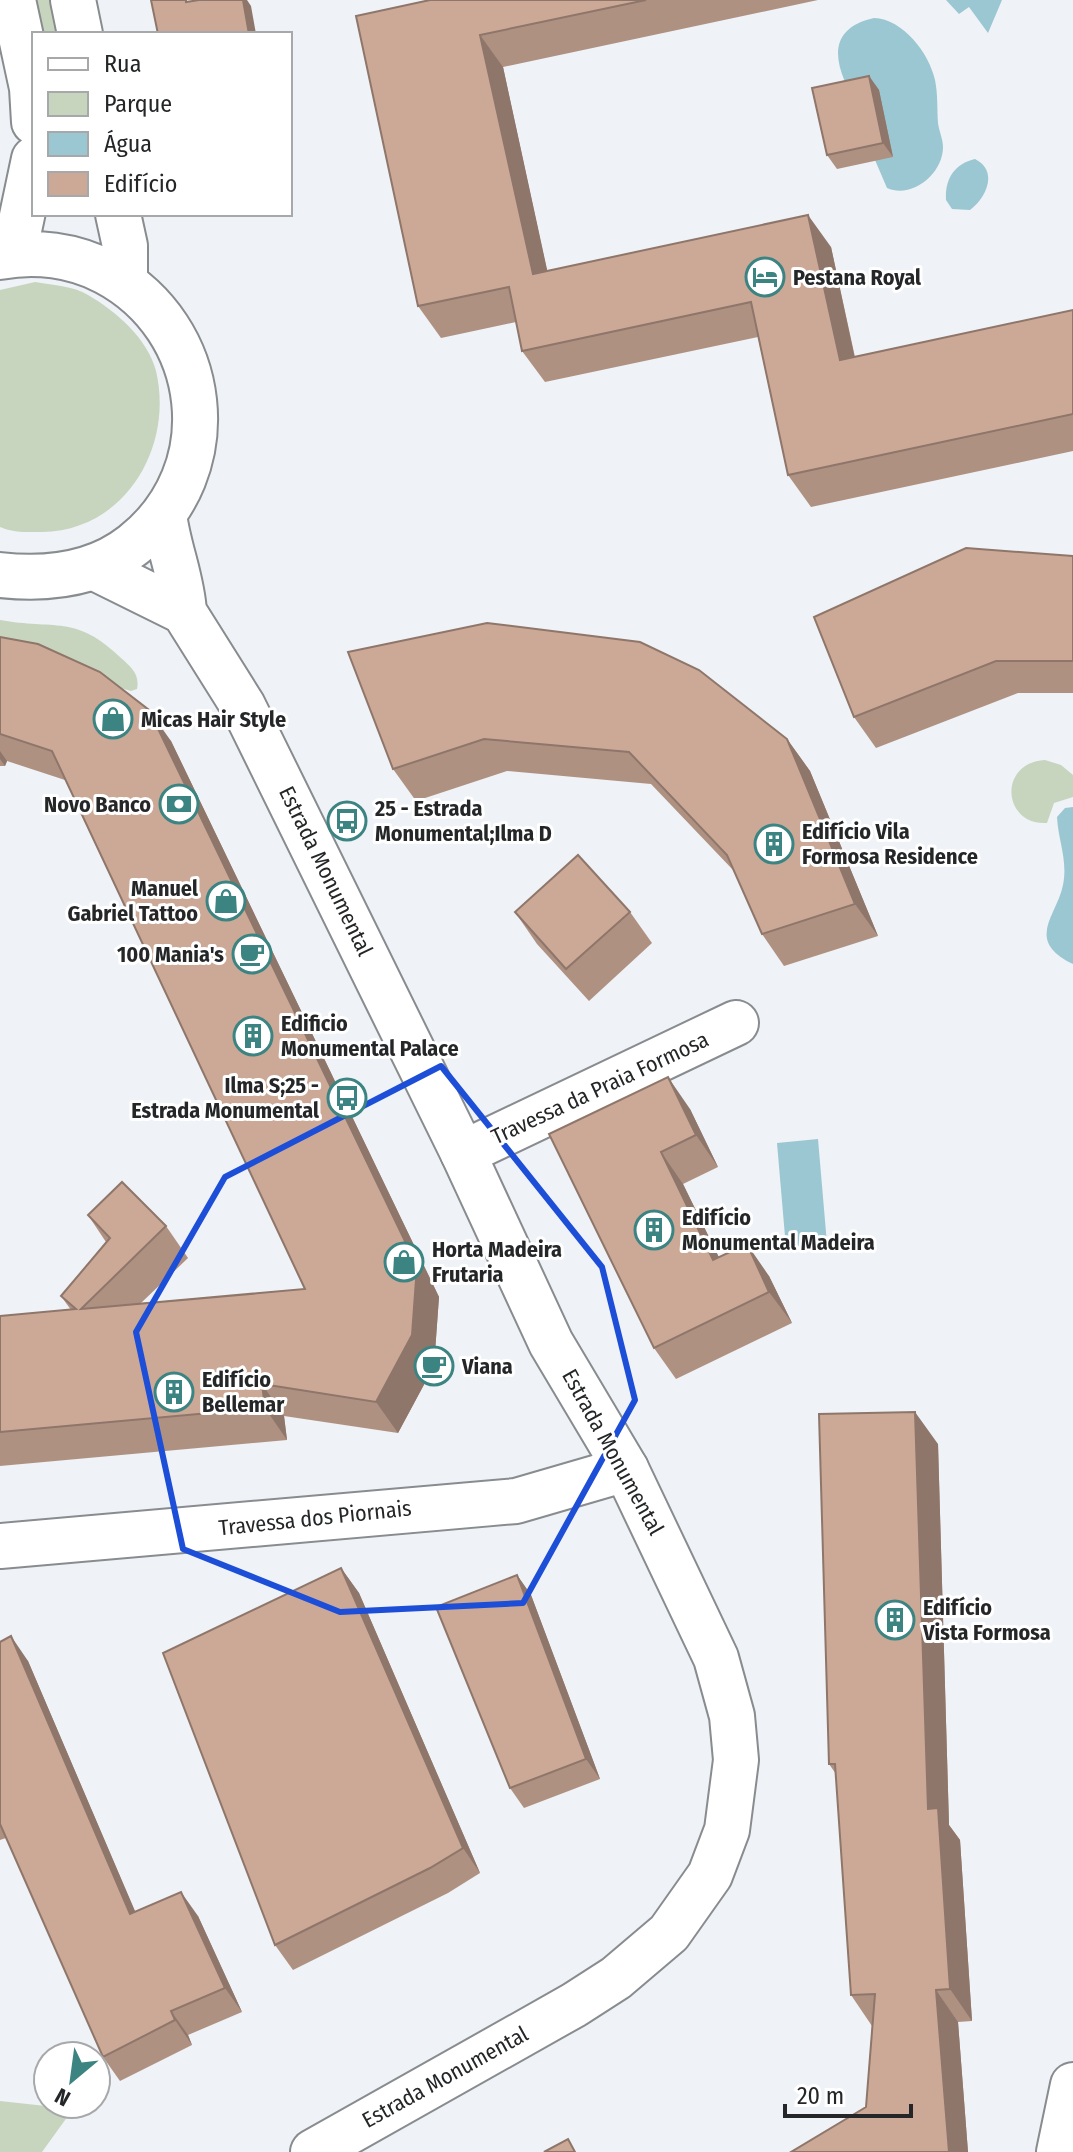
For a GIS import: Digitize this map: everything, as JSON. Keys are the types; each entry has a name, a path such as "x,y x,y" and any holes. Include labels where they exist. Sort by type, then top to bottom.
{"main road":[{"path":"13,0 32,88"},
{"path":"73,0 80,32"},
{"path":"0,575 48,578 93,567 132,546 164,514 185,476 196,434 194,390 181,348 158,311 125,282 91,264 53,255 7,256 32,166"},
{"path":"118,216 125,246 125,282"},
{"name":"Estrada Monumental","path":"164,514 167,541 182,586 184,612 243,706 463,1153 551,1343 626,1469 716,1658 732,1716 735,1792 727,1830 710,1875 669,1933 616,1978 313,2152"},
{"path":"93,567 184,612"},
{"name":"Travessa da Praia Formosa","path":"463,1153 736,1023"},
{"name":"Travessa dos Piornais","path":"0,1546 516,1501 626,1469"},
{"path":"1059,2152 1073,2085"}],"highlighted area":[{"path":"441,1066 602,1267 635,1400 523,1603 340,1612 183,1549 136,1332 225,1177"}],"green space":[{"path":"32,0 54,0 61,32 39,32"},
{"path":"35,282 82,292 120,318 138,337 152,359 160,400 150,455 137,480 119,501 97,517 71,528 26,532 0,527 0,290"},
{"path":"0,620 64,626 91,635 131,668 136,675 137,689 131,691 0,652"},
{"path":"1045,760 1061,765 1073,775 1073,797 1054,803 1047,823 1032,821 1021,815 1014,805 1012,794 1013,782 1019,772 1030,764"},
{"path":"0,2101 32,2105 32,2120 65,2120 42,2152 0,2152"}],"water":[{"path":"946,0 1002,0 988,33 969,7 959,14"},
{"path":"874,18 895,24 913,39 927,59 935,80 942,157 932,175 906,190 887,188 875,160 893,156 855,102 844,81 839,60 840,42 851,28"},
{"path":"975,159 987,170 985,192 970,210 952,209 946,200 949,179 961,165"},
{"path":"1073,807 1073,964 1050,946 1047,927 1060,896 1064,876 1057,817 1065,808"},
{"path":"818,1139 827,1244 786,1248 777,1143"}],"building":[{"path":"151,0 243,0 249,32 158,32"},
{"name":"Pestana Royal","path":"430,0 646,0 480,35 533,274 808,215 840,360 1073,310 1073,414 788,475 751,302 522,351 509,287 418,306 356,16"},
{"path":"869,76 883,143 827,155 812,88"},
{"path":"966,548 1073,556 1073,661 996,661 854,717 814,617"},
{"name":"Edifício Vila Formosa Residence","path":"487,623 640,642 699,670 787,739 855,904 762,934 727,855 629,752 484,739 393,769 348,652"},
{"name":"Edificio Monumental Palace","path":"0,637 38,644 100,672 149,710 417,1266 412,1335 376,1402 262,1384 265,1408 0,1432 0,1316 76,1309 61,1296 110,1238 88,1215 122,1182 166,1226 81,1309 305,1289 52,751 0,734"},
{"path":"578,855 630,912 566,969 515,912"},
{"name":"Edifício Monumental Madeira","path":"668,1077 696,1135 661,1152 713,1260 747,1244 769,1292 654,1348 549,1134"},
{"path":"915,1412 928,1809 938,1808 950,1989 936,1990 949,2152 791,2152 866,2107 875,1994 851,1995 835,1764 829,1764 819,1414"},
{"path":"341,1568 463,1848 430,1868 275,1945 163,1653"},
{"path":"517,1575 586,1759 510,1788 436,1607"},
{"path":"11,1636 130,1914 181,1892 225,1988 171,2011 175,2020 112,2052 112,2040 95,2040 0,1824 0,1642"},
{"path":"568,2139 575,2152 544,2152"}],"place":[{"name":"Pestana Royal","path":"765,277"},
{"name":"Micas Hair Style","path":"113,719"},
{"name":"Novo Banco","path":"179,804"},
{"name":"25 - Estrada Monumental;Ilma D","path":"347,821"},
{"name":"Edifício Vila Formosa Residence","path":"774,844"},
{"name":"Manuel Gabriel Tattoo","path":"226,901"},
{"name":"100 Mania's","path":"252,954"},
{"name":"Edificio Monumental Palace","path":"253,1036"},
{"name":"Ilma S;25 - Estrada Monumental","path":"347,1098"},
{"name":"Edifício Monumental Madeira","path":"654,1230"},
{"name":"Horta Madeira Frutaria","path":"404,1262"},
{"name":"Viana","path":"434,1366"},
{"name":"Edifício Bellemar","path":"174,1392"},
{"name":"Edifício Vista Formosa","path":"895,1620"}]}
